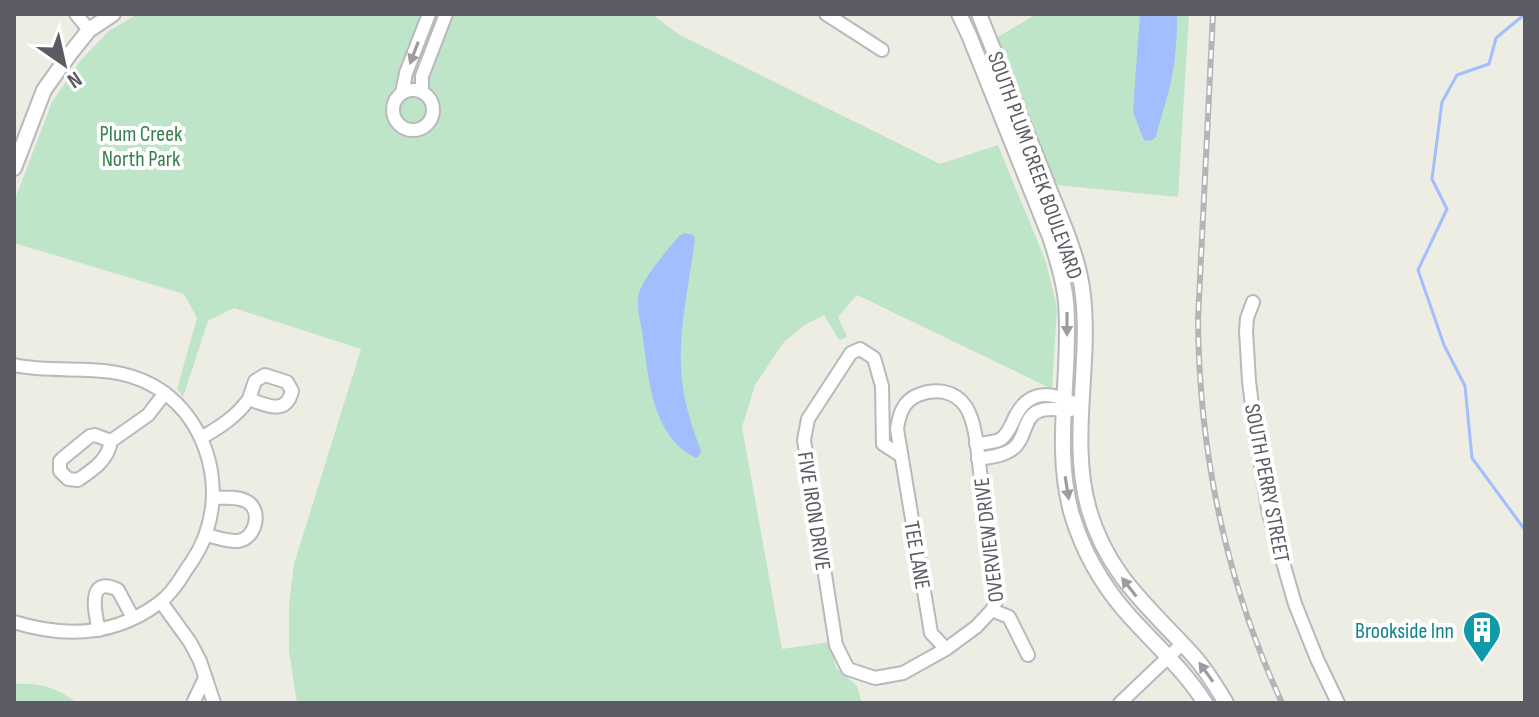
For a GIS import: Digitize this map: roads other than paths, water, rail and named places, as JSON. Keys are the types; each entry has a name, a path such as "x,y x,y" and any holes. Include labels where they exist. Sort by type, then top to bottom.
{"street":[{"path":"76,14 89,30"},
{"path":"14,168 44,90 89,30 113,14"},
{"path":"402,93 406,73 429,14"},
{"path":"422,92 422,76 446,14"},
{"path":"826,14 882,50"},
{"name":"SOUTH PLUM CREEK BOULEVARD","path":"959,14 1061,271 1067,312 1063,455 1072,515 1095,570 1114,598 1190,681 1205,703"},
{"name":"SOUTH PLUM CREEK BOULEVARD","path":"979,14 1078,266 1085,312 1083,471 1089,510 1111,561 1129,587 1204,670 1226,703"},
{"path":"409,91 422,92 431,100 433,115 425,126 416,130 402,127 395,120 396,99 409,91"},
{"name":"SOUTH PERRY STREET","path":"1253,302 1246,331 1249,381 1269,514 1295,604 1338,703"},
{"name":"FIVE IRON DRIVE","path":"900,455 883,444 882,386 874,358 860,349 851,353 808,419 804,440 836,645 848,669 875,678 903,673 946,649"},
{"path":"14,365 120,372 149,383 165,393 188,416 201,438 213,476 213,498 206,535 179,582 161,602 133,618 99,630 39,630 14,622"},
{"name":"OVERVIEW DRIVE","path":"900,455 899,413 912,397 930,391 947,391 965,405 971,418 978,459 996,601 992,610 1009,617 1028,655"},
{"path":"111,441 148,415 165,393"},
{"path":"976,444 1004,437 1018,411 1028,400 1042,395 1064,405 1082,407"},
{"path":"201,438 233,418 249,399"},
{"name":"OVERVIEW DRIVE","path":"978,459 1014,448 1035,412 1064,405"},
{"name":"TEE LANE","path":"900,455 931,633 946,649"},
{"path":"206,535 237,541 249,537 255,527 254,509 246,501 213,498"},
{"path":"99,630 94,598 103,587 118,590 133,618"},
{"path":"161,602 200,661 214,703"},
{"path":"946,649 976,627 992,610"},
{"path":"1120,703 1182,644"},
{"path":"193,703 205,678"}],"water":[{"path":"1140,14 1177,14 1172,77 1156,137 1145,141 1133,111"},
{"path":"685,233 695,238 683,319 681,367 688,410 701,451 696,458 669,435 654,403 638,306 640,290 648,275 680,235"}],"waterway":[{"path":"1525,14 1496,38 1489,64 1457,75 1442,102 1432,179 1447,209 1418,270 1444,345 1465,386 1472,458 1525,530"}],"railway":[{"path":"1213,14 1198,319 1204,418 1210,467 1231,563 1245,611 1282,703"}],"place":[{"name":"Brookside Inn","path":"1482,664"}],"park label":[{"name":"Plum Creek North Park","path":"141,146"}]}
